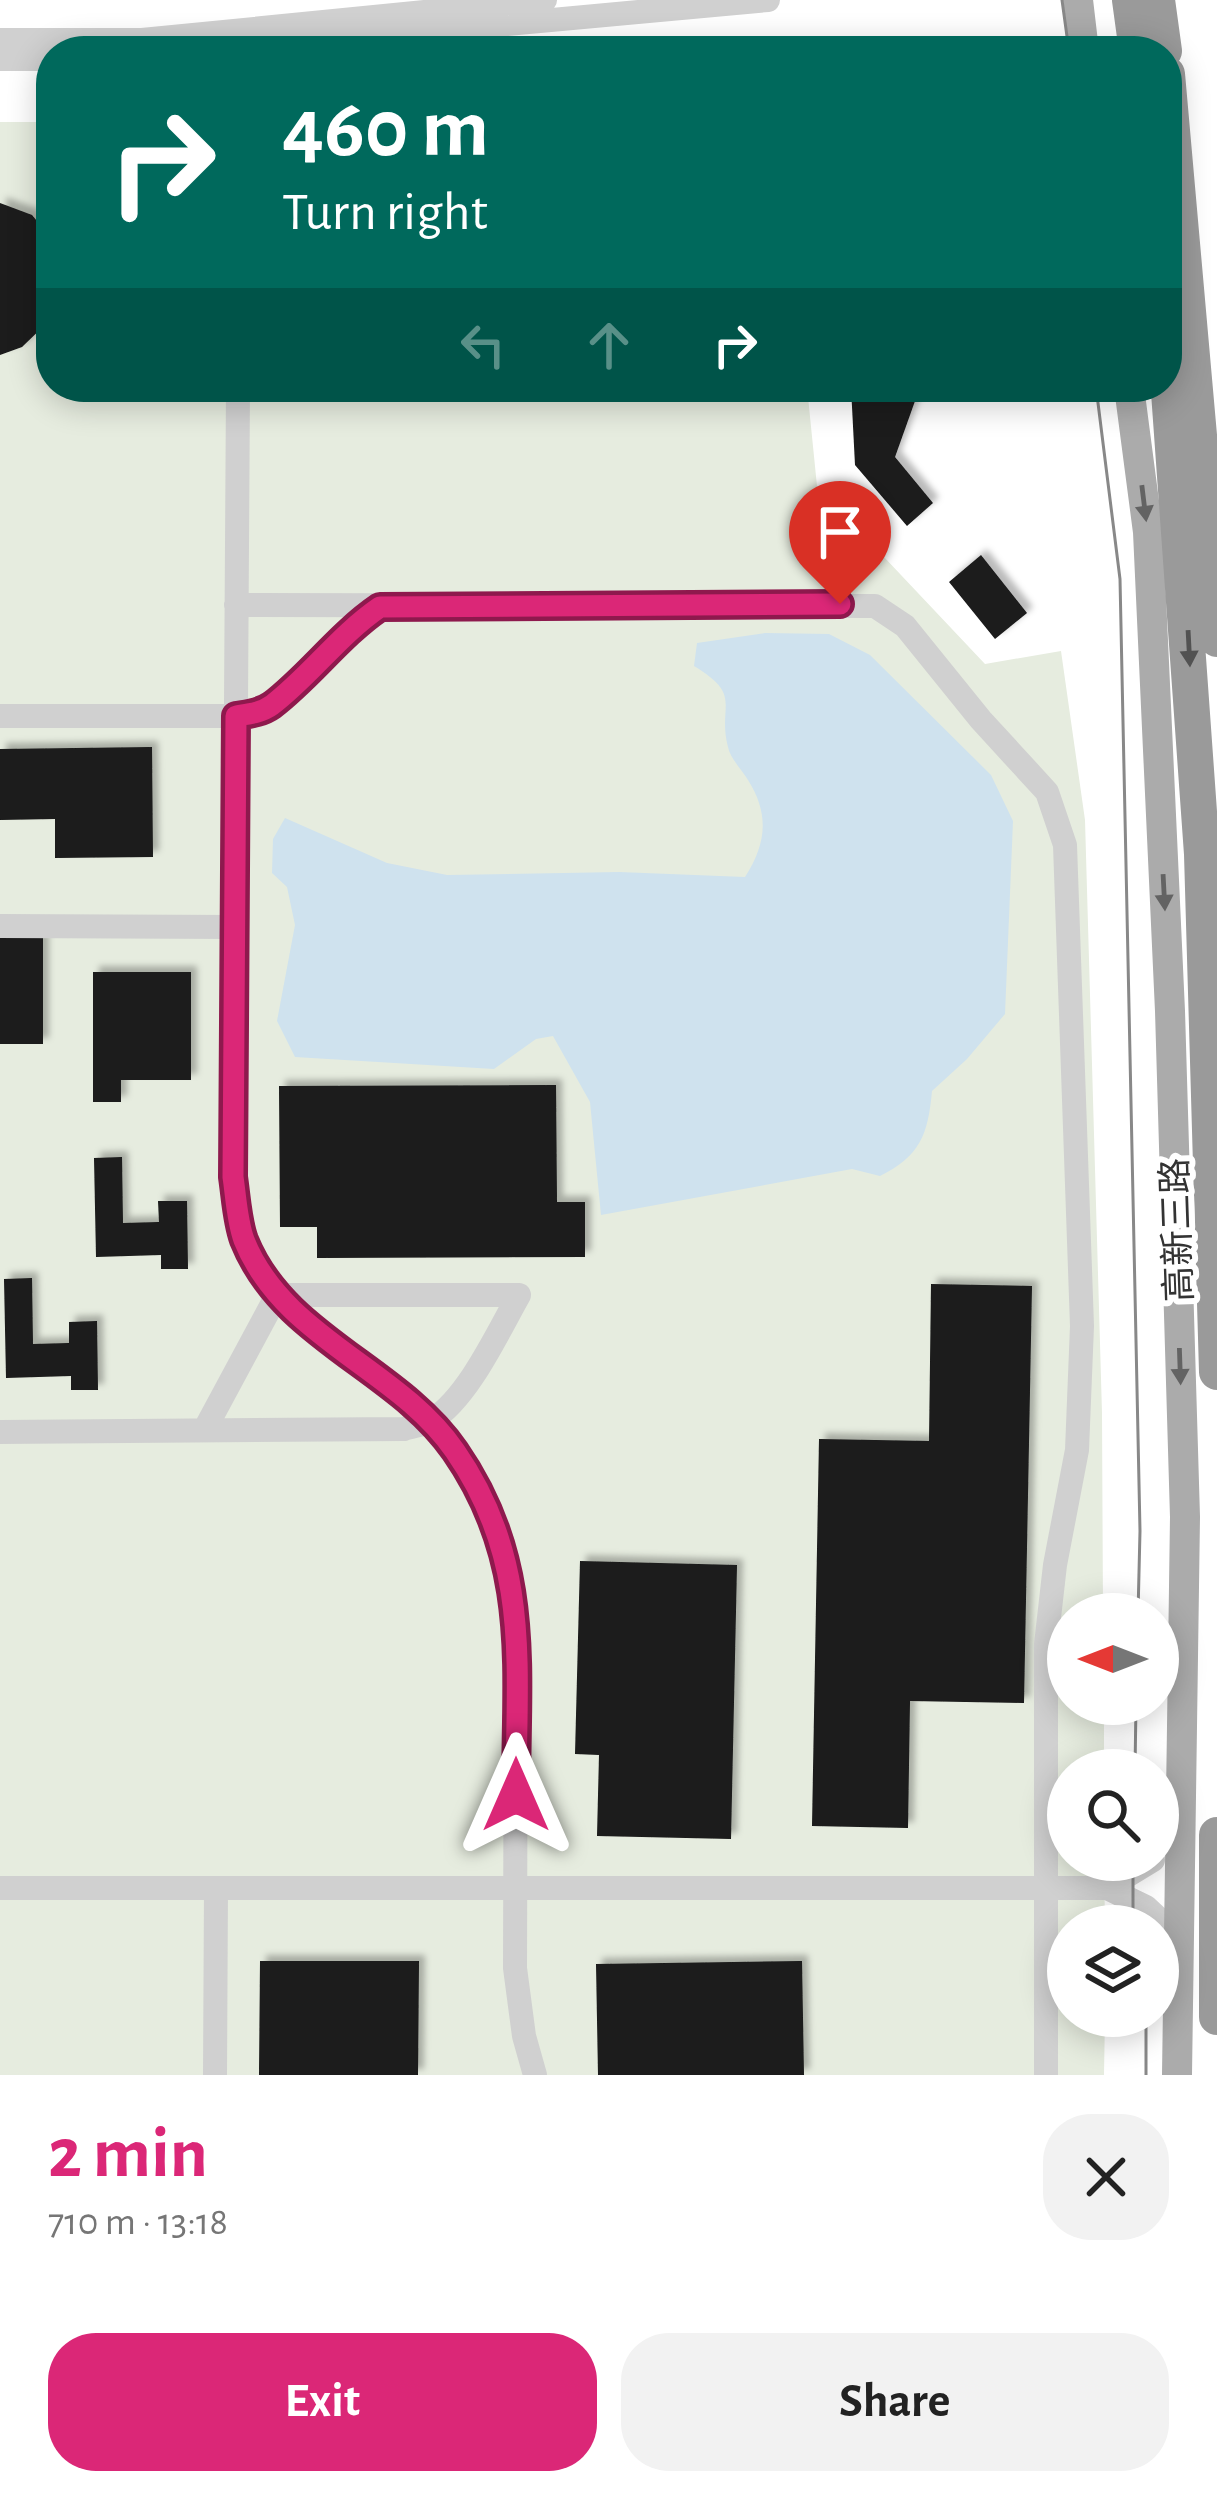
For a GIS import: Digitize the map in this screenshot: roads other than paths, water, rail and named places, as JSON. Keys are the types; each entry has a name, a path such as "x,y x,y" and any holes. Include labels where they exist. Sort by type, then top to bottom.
{"highway":[{"path":"1130,0 1135,36"},
{"path":"1157,0 1162,36"},
{"path":"1182,244 1217,639"},
{"name":"高新三路","path":"1170,402 1203,878 1217,1372"},
{"path":"1217,1835 1217,2017"}],"main road":[{"path":"1078,0 1082,36"},
{"name":"高新三路","path":"1131,402 1148,532 1170,1011 1185,1517 1179,1905"},
{"name":"高新三路","path":"1177,2037 1177,2075"}],"street":[{"path":"182,36 545,0"},
{"path":"378,36 768,0"},
{"path":"0,40 36,40"},
{"path":"0,59 36,59"},
{"path":"238,402 233,1177 243,1237 277,1295 430,1421 473,1481 509,1564 516,1610 517,2000 536,2075"},
{"path":"236,605 875,606 905,626 981,721 1047,792 1065,845 1082,1326 1077,1450 1046,1644 1046,2075"},
{"path":"0,716 236,716 259,712 380,607"},
{"path":"0,926 234,927"},
{"path":"0,1432 404,1429 430,1421 451,1403 520,1295 277,1295"},
{"path":"205,1429 277,1295"},
{"path":"1107,1888 1118,1881"},
{"path":"0,1888 1107,1888 1142,1905"},
{"path":"215,2075 216,1888"}],"water":[{"path":"765,633 829,634 870,655 991,775 1013,821 1005,1014 932,1091 928,1120 913,1152 880,1176 852,1169 601,1215 590,1102 553,1036 536,1039 494,1069 295,1057 277,1021 295,925 287,887 272,873 273,839 285,818 387,863 447,875 619,872 745,877 761,841 760,805 729,751 724,694 694,666 697,643"}],"tram line":[{"path":"1062,0 1067,36"},
{"path":"1098,402 1120,579 1139,1593"},
{"path":"1135,1749 1136,1725"},
{"path":"1133,1881 1133,1905"},
{"path":"1146,2037 1146,2075"}]}
